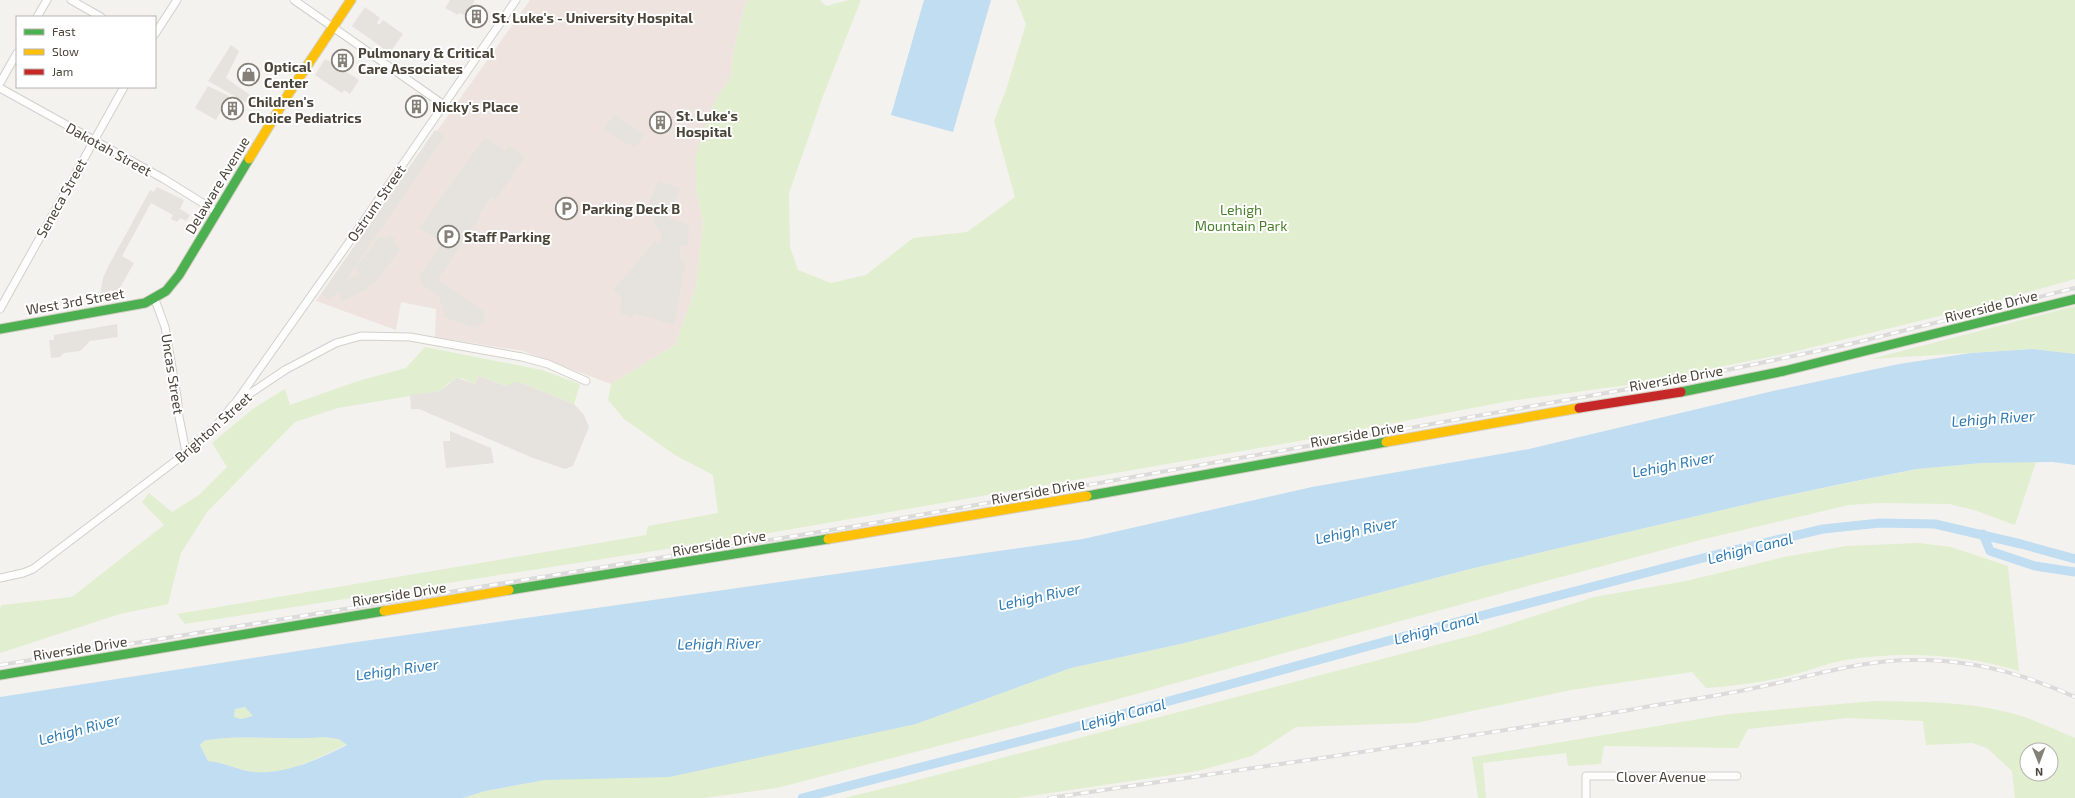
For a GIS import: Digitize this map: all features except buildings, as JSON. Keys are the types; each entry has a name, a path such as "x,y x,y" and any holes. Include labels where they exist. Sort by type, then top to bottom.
{"street":[{"path":"38,16 47,0"},
{"path":"72,0 99,16"},
{"path":"156,32 177,0"},
{"path":"294,0 444,105"},
{"name":"Delaware Avenue","path":"154,298 166,291 179,275 255,148 351,0"},
{"name":"Ostrum Street","path":"234,405 516,0"},
{"path":"0,83 16,55"},
{"name":"Dakotah Street","path":"0,88 94,140 217,212"},
{"name":"Seneca Street","path":"0,309 123,88"},
{"name":"West 3rd Street","path":"0,329 145,303 154,298"},
{"name":"Uncas Street","path":"154,298 165,327 186,452"},
{"name":"Riverside Drive","path":"0,675 406,607 993,513 1550,413 1691,390 1903,344 2075,299"},
{"name":"Brighton Street","path":"0,578 23,573 33,569 186,452 216,426 234,405 266,381 325,348 348,339 378,335 410,337 522,357 548,364 586,381"},
{"name":"Clover Avenue","path":"1586,798 1586,776 1737,776"}],"shaded area":[{"path":"450,0 475,0 466,16 459,13 458,15 445,8"},
{"path":"530,0 748,0 745,5 733,54 731,77 719,94 711,111 705,132 696,188 703,222 696,287 675,345 611,384 523,351 435,337 436,309 401,302 396,330 316,301"},
{"path":"365,7 380,18 377,23 379,25 383,20 403,34 390,53 352,26"},
{"path":"231,45 239,51 226,78 257,100 254,107 208,81"},
{"path":"325,59 335,64 334,67 341,71 342,69 359,80 350,94 344,90 342,93 315,75"},
{"path":"208,86 229,96 216,120 195,108"},
{"path":"615,114 644,134 636,147 621,141 605,130 604,128"},
{"path":"435,130 445,136 345,281 359,274 355,268 381,236 386,239 389,235 393,237 400,250 378,280 365,290 341,302 339,294 337,293 330,301 321,294"},
{"name":"Staff Parking","path":"485,137 505,150 509,145 525,157 495,201 491,197 478,216 480,218 438,279 485,312 483,323 476,328 443,317 445,313 438,295 422,285 419,276 442,243 419,228"},
{"path":"658,181 680,188 669,218 689,225 688,245 681,245 679,260 686,261 674,325 634,313 633,317 620,313 621,297 613,290 655,241 658,243 661,239 661,235 653,220 654,215 647,210"},
{"path":"157,187 184,200 180,209 190,215 186,221 180,218 177,222 171,219 173,215 151,203 122,256 134,263 117,293 110,290 108,298 99,300 103,278 108,267 150,190 154,192"},
{"path":"117,324 118,337 90,341 80,351 64,353 60,357 51,358 49,340 54,340 54,335"},
{"path":"478,376 506,386 514,382 522,383 574,404 584,415 589,427 573,466 565,469 533,458 419,409 411,409 410,395 440,391 457,378 475,384"},
{"path":"450,431 491,448 494,463 446,468 443,441 450,441"}],"green space":[{"name":"Lehigh Mountain Park","path":"748,0 820,0 826,6 849,0 861,0 823,96 789,193 790,247 798,270 831,283 866,275 913,238 967,232 1015,197 994,121 1006,90 1026,24 1016,0 2075,0 2075,279 1968,309 1793,352 1635,384 1509,401 1305,440 769,533 185,624 177,614 646,535 648,526 718,513 713,475 675,455 624,419 608,400 611,384 675,345 696,287 703,222 696,188 695,157 711,111 719,94 731,77 733,54 745,5"},
{"path":"2075,306 2075,354 2033,349 1871,359"},
{"path":"425,347 542,370 580,384 574,404 522,383 506,386 478,376 475,384 461,378 449,383 440,391 338,408 295,422 207,512 181,553 168,604 120,614 0,653 0,608 2,605 72,597 164,525 142,502 149,493 172,512 199,495 227,467 212,443 254,408 285,389 290,405 358,381 406,368"},
{"path":"2036,462 2015,525 1974,510 1949,504 1879,503 1849,505 1704,539 1531,585 1111,701 777,788 704,798 463,798 485,791 545,780 916,724 1071,668 1185,643 1470,569 1765,500 1917,469 1982,463"},
{"path":"1919,543 1951,547 2008,566 2019,671 1977,661 1911,655 1867,657 1845,660 1774,679 1706,688 1692,672 1571,690 1416,723 1296,727 1252,756 1198,771 1017,798 844,798 1478,634 1594,597 1686,581 1784,557 1846,546"},
{"path":"1874,701 1957,704 1990,708 2016,714 2075,738 2075,798 2015,798 2012,771 1987,748 1972,743 1926,745 1923,721 1847,718 1748,729 1738,748 1604,746 1601,764 1568,766 1566,753 1483,763 1486,798 1478,798 1472,757 1729,714"},
{"path":"245,707 254,716 241,719 234,717 235,709"},
{"path":"323,737 339,739 347,744 298,766 273,772 247,771 208,761 200,745 205,740 222,738"}],"water":[{"path":"924,0 991,0 953,132 891,115"},
{"name":"Lehigh River","path":"2033,349 2075,354 2075,465 2053,462 1982,463 1917,469 1765,500 1470,569 1185,643 1071,668 916,724 669,777 545,780 485,791 463,798 0,798 0,697 350,643 1083,539 1312,487 1529,449 1773,391 1899,364 1971,353","holes":["245,707 253,716 241,719 234,717 235,709","323,737 339,739 347,745 298,766 273,772 247,771 208,761 200,745 205,740 222,738"]}],"waterway":[{"name":"Lehigh Canal","path":"802,798 1064,730 1449,624 1726,552 1823,529 1880,523 1935,524 2021,544 2075,559"},
{"path":"1983,534 1990,551 2035,566 2075,572"}],"railway":[{"path":"0,665 880,522 1679,380 1846,345 2075,288"},
{"path":"1049,798 1489,733 1732,693 1841,668 1899,660 1938,661 1979,666 2018,675 2075,697"}],"traffic: fast":[{"path":"0,329 145,303 166,291 179,275 249,159"},
{"path":"1681,392 1784,371 2075,299"},
{"path":"1087,496 1386,442"},
{"path":"509,590 828,539"},
{"path":"0,675 384,611"}],"traffic: slow":[{"path":"249,159 289,93 351,0"},
{"path":"1386,442 1579,408"},
{"path":"828,539 1087,496"},
{"path":"384,611 509,590"}],"traffic: jam":[{"path":"1579,408 1681,392"}],"place":[{"name":"St. Luke's - University Hospital","path":"477,17"},
{"name":"Pulmonary & Critical Care Associates","path":"343,60"},
{"name":"Optical Center","path":"248,74"},
{"name":"Nicky's Place","path":"416,106"},
{"name":"Children's Choice Pediatrics","path":"233,109"},
{"name":"St. Luke's Hospital","path":"661,123"},
{"name":"Parking Deck B","path":"567,208"},
{"name":"Staff Parking","path":"449,236"}]}
